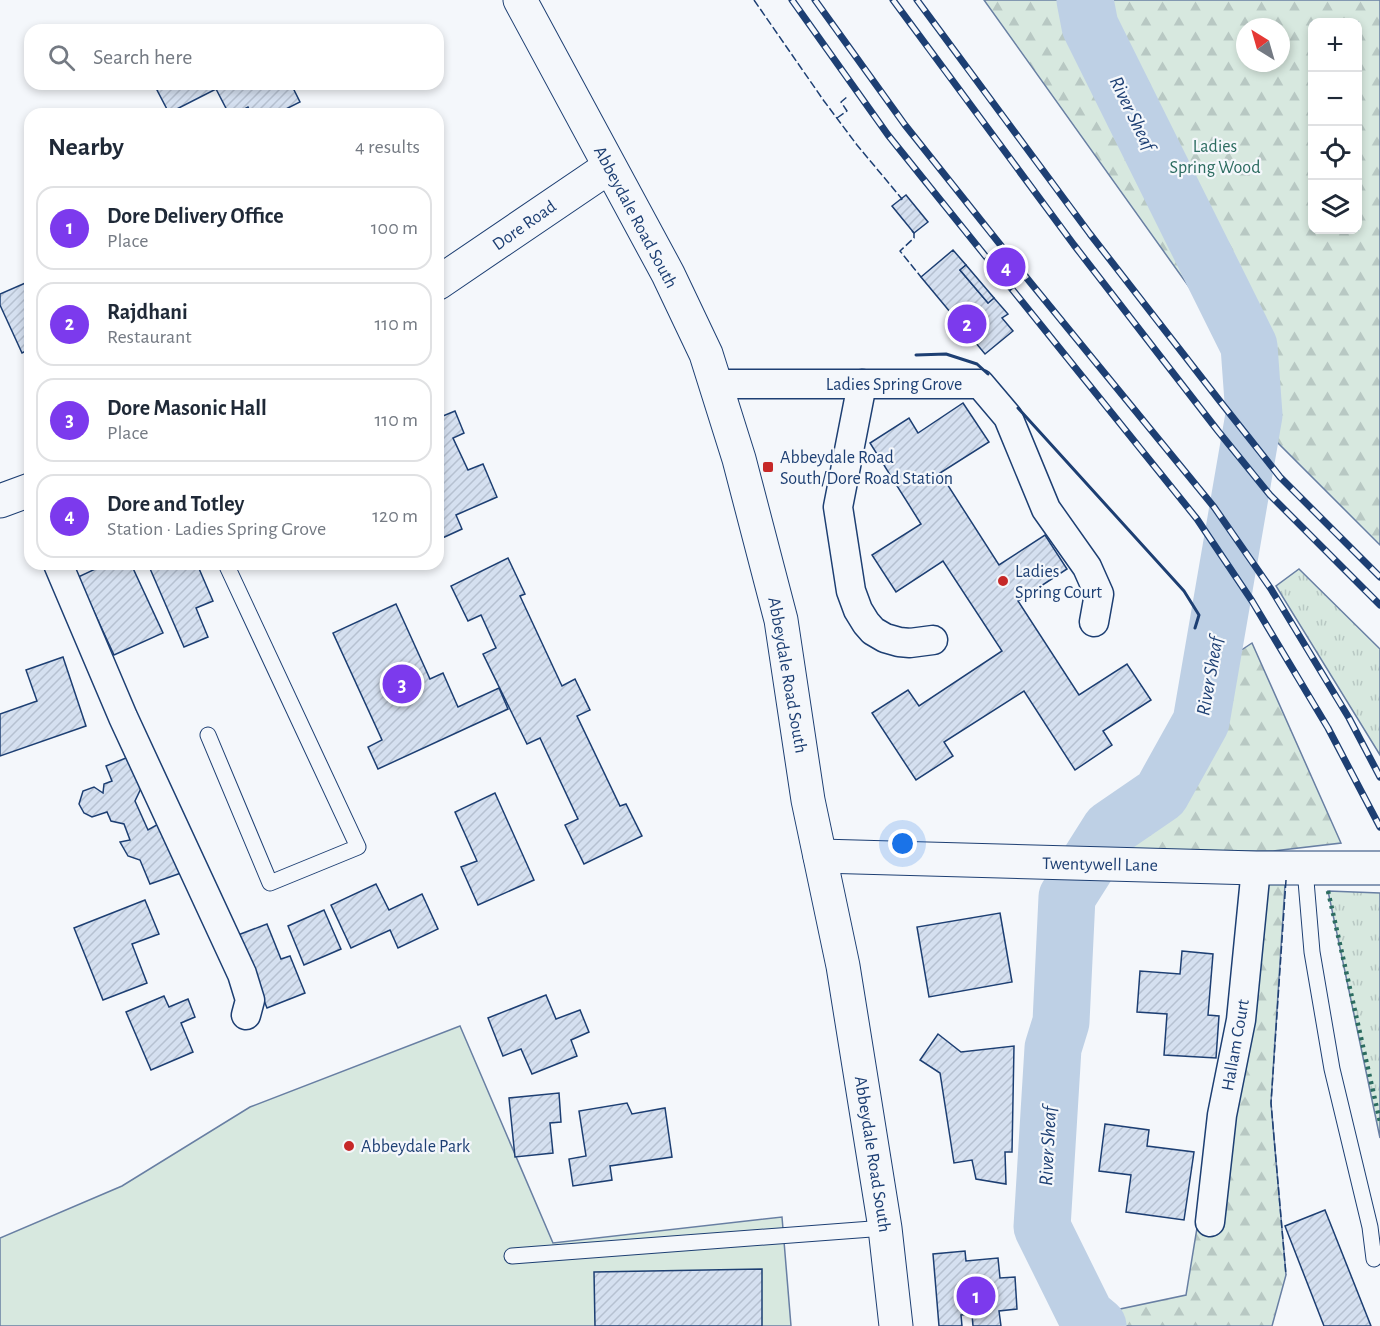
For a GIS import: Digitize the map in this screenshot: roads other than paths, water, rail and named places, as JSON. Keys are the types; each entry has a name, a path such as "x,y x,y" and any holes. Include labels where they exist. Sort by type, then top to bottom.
{"main road":[{"name":"Abbeydale Road South","path":"520,0 668,274 706,354 739,459 782,620 808,800 843,966 885,1228 896,1326"},
{"name":"Dore Road","path":"444,279 609,167"},
{"name":"Twentywell Lane","path":"820,856 1256,868 1377,868"}],"street":[{"name":"Ladies Spring Grove","path":"716,384 980,384 1008,417 1046,509 1087,567 1099,594 1094,622"},
{"path":"862,384 838,507 851,591 866,623 885,638 910,643 933,640"},
{"path":"61,570 123,717 242,974 250,1000 246,1015"},
{"name":"Hallam Court","path":"1210,1222 1222,1115 1241,1020 1256,868"}],"lane":[{"path":"208,735 270,883 358,847 229,570"},
{"path":"1305,869 1312,952 1332,1069 1371,1227 1374,1259"},
{"path":"512,1256 885,1228"}],"waterway":[{"name":"River Sheaf","path":"1085,0 1090,26 1249,346 1254,415 1201,722 1161,794 1110,829 1067,897 1061,1022 1053,1048 1042,1227 1086,1316 1098,1326"}],"railway":[{"path":"792,0 888,135 1197,519 1252,601 1328,728 1380,827"},
{"path":"815,0 905,125 1214,507 1271,589 1349,718 1380,777"},
{"path":"893,0 1074,245 1218,431 1270,495 1380,605"},
{"path":"917,0 1090,234 1280,477 1380,577"}],"place":[{"name":"Dore and Totley","path":"1006,267"},
{"name":"Rajdhani","path":"967,324"},
{"name":"Abbeydale Road South/Dore Road Station","path":"768,467"},
{"name":"Ladies Spring Court","path":"1003,581"},
{"name":"Dore Masonic Hall","path":"402,684"},
{"name":"Abbeydale Park","path":"349,1146"},
{"name":"Dore Delivery Office","path":"976,1296"}],"park label":[{"name":"Ladies Spring Wood","path":"1215,156"}]}
